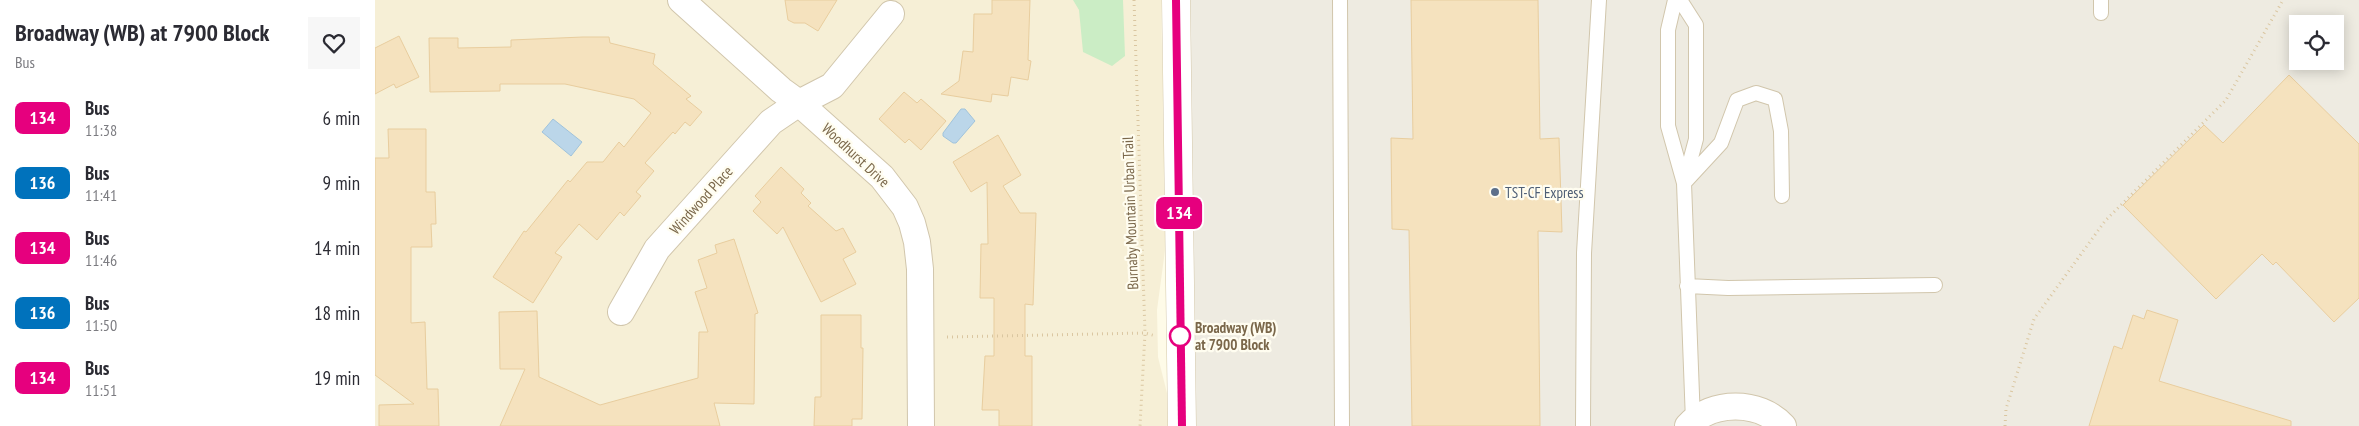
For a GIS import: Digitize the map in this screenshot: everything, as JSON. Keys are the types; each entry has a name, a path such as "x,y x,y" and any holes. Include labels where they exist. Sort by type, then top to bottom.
{"street":[{"name":"Woodhurst Drive","path":"681,0 882,177 905,207 917,242 920,269 921,426"},
{"path":"1176,0 1182,426"},
{"name":"Windwood Place","path":"621,312 657,249 771,122 799,103 832,86 891,14"},
{"path":"1691,424 1713,410 1735,406 1757,410 1777,420 1783,426"}],"lane":[{"path":"1341,0 1342,426"},
{"path":"1583,426 1584,253 1599,0"},
{"path":"1675,0 1667,30 1668,126 1684,184 1691,424"},
{"path":"1680,0 1696,26 1696,139 1684,184"},
{"path":"1684,184 1721,143 1737,100 1756,92 1775,99 1781,130 1782,196"},
{"path":"1687,286 1728,288 1935,285"}],"path":[{"name":"Burnaby Mountain Urban Trail","path":"1134,0 1145,333 1140,426"},
{"path":"2005,426 2006,409 2034,319 2105,221 2226,100 2283,0"},
{"path":"947,337 1145,333 1157,336"}],"shaded area":[{"path":"375,0 1161,0 1166,243 1157,310 1158,357 1169,401 1169,426 375,426"},
{"path":"1188,0 2359,0 2359,426 1195,426"}],"green space":[{"path":"1073,0 1123,0 1125,56 1112,66 1083,52 1079,10"}],"water":[{"path":"961,109 965,109 975,121 956,143 953,143 943,136 943,133"},
{"path":"553,119 582,142 571,156 542,132"}],"building":[{"path":"785,0 837,0 818,31 805,23 794,23 788,20"},
{"path":"992,0 1030,0 1028,60 1031,61 1028,80 1011,77 1008,96 992,94 991,102 941,94 959,81 963,51 973,52 974,14 992,14"},
{"path":"1411,0 1538,0 1540,139 1559,138 1562,232 1538,231 1540,426 1412,426 1409,230 1392,229 1391,138 1413,139"},
{"path":"399,36 419,77 396,88 394,84 375,94 375,48"},
{"path":"609,37 610,43 655,54 653,64 691,96 686,99 702,112 690,126 685,122 675,134 673,132 645,163 654,171 636,192 641,196 624,216 620,212 597,240 579,224 555,253 562,257 533,303 493,277 524,231 526,232 568,180 570,182 587,162 603,162 619,142 624,147 651,113 634,99 565,84 500,84 500,91 430,92 429,38 458,38 458,48 511,47 511,40"},
{"path":"2289,75 2359,144 2359,298 2334,322 2276,262 2273,265 2262,254 2216,299 2123,205 2204,125 2223,143"},
{"path":"904,92 917,103 921,99 946,121 921,150 909,139 905,143 879,119"},
{"path":"388,129 426,129 426,192 435,192 436,224 431,224 432,247 411,247 411,323 425,322 427,389 438,389 439,426 379,426 379,405 414,404 375,375 375,158 389,158"},
{"path":"998,135 1021,175 1003,186 1020,213 1036,213 1033,305 1025,304 1025,356 1032,356 1032,426 999,426 999,410 982,410 985,356 994,356 994,298 980,298 981,244 988,244 987,182 971,192 953,162"},
{"path":"781,167 804,189 801,193 811,203 808,206 836,231 843,228 856,252 843,259 856,284 821,302 783,227 777,234 753,211 761,202 755,196"},
{"path":"734,239 758,313 755,314 754,404 714,403 720,426 500,426 525,369 500,369 499,312 537,311 539,377 600,405 698,378 699,332 708,332 695,292 707,288 698,260 717,253 715,245"},
{"path":"2147,310 2178,320 2159,381 2291,421 2291,426 2089,426 2114,346 2122,349 2133,315 2144,319"},
{"path":"821,315 861,315 861,348 863,348 862,419 852,419 852,426 814,426 815,397 821,397"}],"bus line":[{"name":"134","path":"1176,0 1182,426"}],"place":[{"name":"TST-CF Express","path":"1495,192"},
{"name":"Broadway (WB) at 7900 Block","path":"1180,336"}]}
